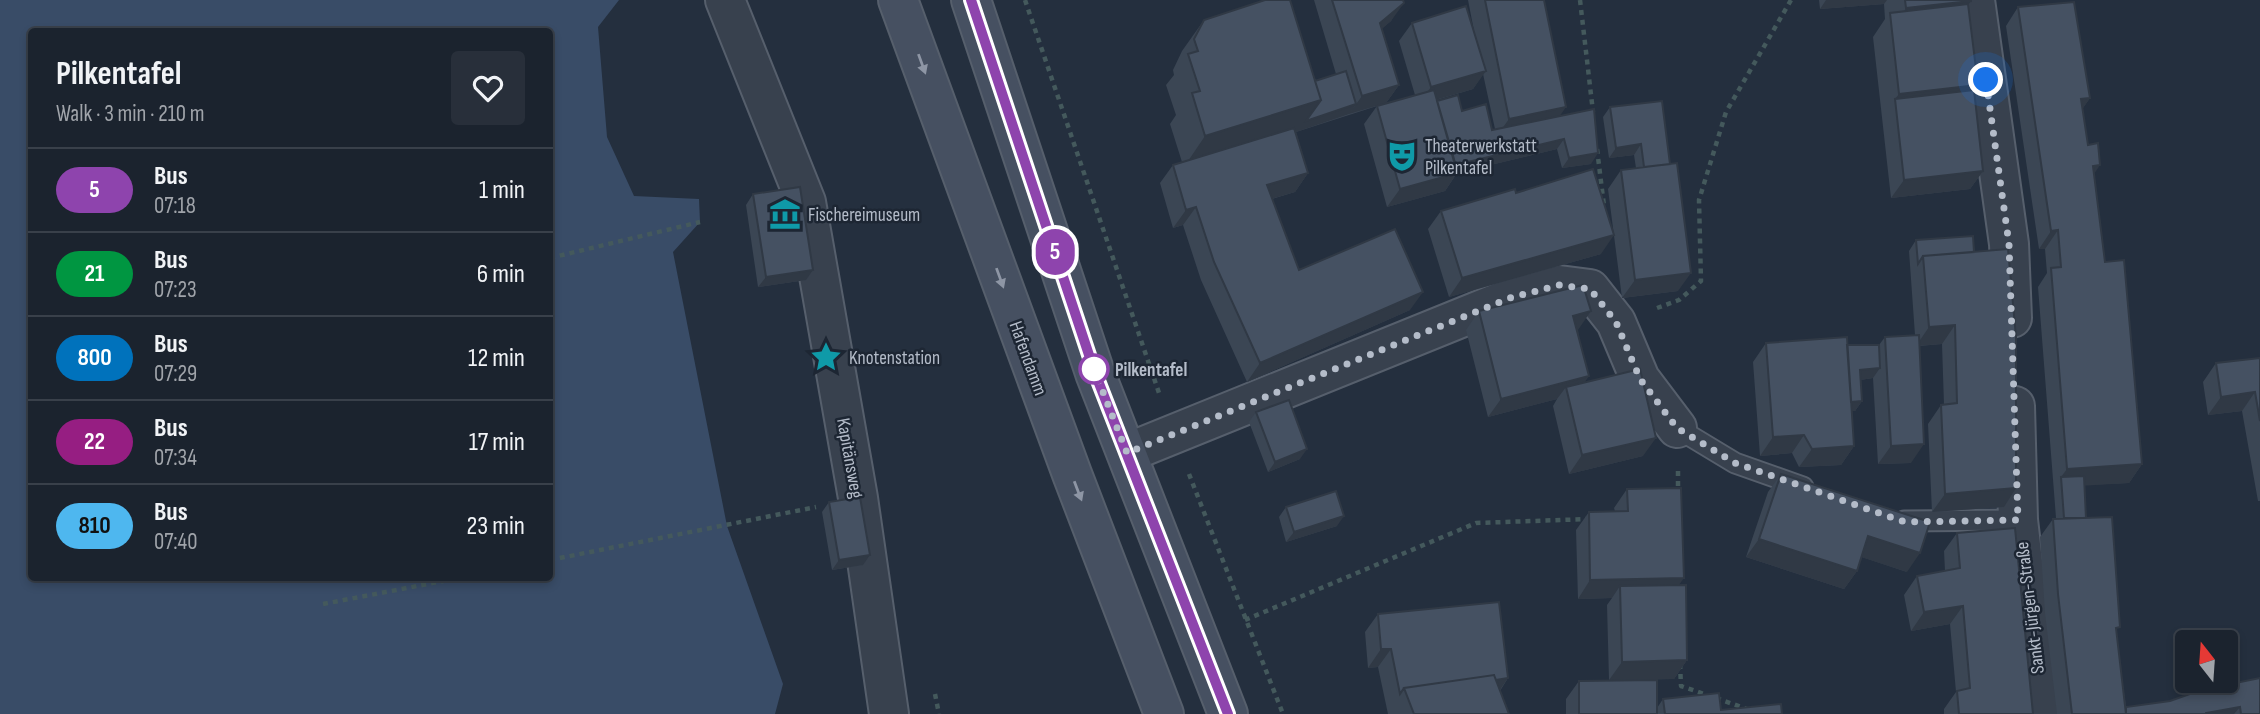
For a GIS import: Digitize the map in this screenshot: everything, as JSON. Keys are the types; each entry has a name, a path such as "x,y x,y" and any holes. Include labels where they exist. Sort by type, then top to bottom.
{"main road":[{"name":"Hafendamm","path":"898,0 1072,474 1164,714"},
{"path":"971,0 1095,373 1228,714"}],"street":[{"name":"Kapitänsweg","path":"725,0 818,198 888,714"},
{"name":"Sankt-Jürgen-Straße","path":"1975,0 2009,244 2018,520 2042,714"},
{"path":"1127,453 1510,298 1559,285 1590,289 1616,322 1640,379 1677,428"}],"lane":[{"path":"1677,428 1735,463 1826,495"},
{"path":"1892,517 1905,522 2018,520"}],"path":[{"path":"1025,0 1173,435 1283,714"},
{"path":"1580,0 1594,121"},
{"path":"1616,322 1679,300 1702,281 1699,200 1722,124 1726,112 1791,0"},
{"path":"1597,148 1605,215"},
{"path":"553,257 700,222"},
{"path":"1677,428 1678,496"},
{"path":"553,559 858,498"},
{"path":"1199,639 1476,523 1601,518"},
{"path":"323,604 443,581"},
{"path":"1680,659 1681,686 1749,710"}],"water":[{"path":"0,0 619,0 598,27 607,137 634,196 699,199 700,222 673,252 727,526 783,684 775,714 0,714"}],"building":[{"path":"1265,0 1290,0 1321,100 1205,136 1192,93 1200,91 1188,54 1198,51 1194,39 1204,20"},
{"path":"1332,0 1403,0 1404,3 1380,23 1399,85 1362,96"},
{"path":"1485,0 1544,0 1566,107 1509,119"},
{"path":"1905,0 1971,0 1971,1 1906,8"},
{"path":"2074,2 2090,98 2081,99 2088,145 2098,143 2100,165 2093,166 2105,262 2124,260 2142,464 2067,469 2051,268 2061,267 2058,230 2051,231 2018,7"},
{"path":"1968,4 1978,85 1899,94 1890,13"},
{"path":"1466,6 1486,71 1431,87 1412,23"},
{"path":"1346,71 1356,104 1306,121 1321,100 1315,81"},
{"path":"1434,90 1458,173 1400,189 1377,106"},
{"path":"1974,90 1983,171 1904,180 1895,99"},
{"path":"1458,95 1462,111 1486,104 1492,130 1594,109 1598,153 1569,158 1564,139 1455,165 1437,101"},
{"path":"1662,101 1670,164 1644,167 1641,144 1616,148 1610,107"},
{"path":"1294,128 1308,173 1267,185 1299,270 1395,229 1423,292 1260,363 1214,262 1196,207 1186,210 1173,165"},
{"path":"1677,163 1691,273 1635,280 1621,170"},
{"path":"1593,169 1614,235 1462,278 1441,211 1515,189 1516,193"},
{"path":"800,187 813,270 766,277 753,194"},
{"path":"1973,236 1974,252 1923,256 1918,264 1916,240"},
{"path":"2008,249 2016,337 2016,488 1945,494 1941,405 1957,403 1955,325 1929,327 1923,256"},
{"path":"1583,285 1591,311 1573,316 1589,376 1501,399 1479,311"},
{"path":"1919,335 1924,444 1891,446 1885,337"},
{"path":"1847,337 1854,446 1812,449 1804,435 1773,437 1766,343"},
{"path":"1847,345 1879,345 1880,368 1860,370 1862,401 1851,402"},
{"path":"2260,358 2260,421 2255,392 2221,397 2216,363"},
{"path":"1640,369 1656,438 1582,455 1566,387"},
{"path":"1289,400 1307,449 1275,462 1256,412"},
{"path":"1781,474 1930,522 1920,553 1868,536 1857,571 1759,539"},
{"path":"2084,476 2086,518 2064,518 2061,477"},
{"path":"1681,488 1684,578 1590,580 1589,512 1628,511 1627,489"},
{"path":"1336,491 1344,516 1294,532 1286,507"},
{"path":"860,497 870,555 839,560 829,502"},
{"path":"2112,517 2120,627 2116,628 2126,714 2072,714 2058,594 2053,519"},
{"path":"2015,528 2033,714 1959,714 1957,691 1970,688 1963,606 1924,612 1917,576 1960,568 1957,533"},
{"path":"1686,585 1687,660 1622,662 1620,586"},
{"path":"1499,602 1508,678 1496,680 1494,675 1404,688 1400,694 1391,649 1381,649 1378,614"},
{"path":"1494,675 1509,714 1414,714 1404,688"},
{"path":"2260,678 2260,714 2241,714 2240,707 2206,714 2126,714 2126,707 2170,701 2193,693 2238,693 2238,682"},
{"path":"1657,680 1657,714 1579,714 1579,681"},
{"path":"1719,693 1721,710 1781,704 1782,714 1665,714 1663,699"}],"bus line":[{"name":"5","path":"971,0 1095,373 1228,714"}],"place":[{"name":"Theaterwerkstatt Pilkentafel","path":"1402,156"},
{"name":"Fischereimuseum","path":"785,214"},
{"name":"Knotenstation","path":"826,357"},
{"name":"Pilkentafel","path":"1094,369"}],"route":[{"path":"1094,369 1127,453 1510,298 1559,285 1590,289 1616,322 1640,379 1677,428 1735,463 1905,522 2018,520 2009,244 1986,80"}]}
